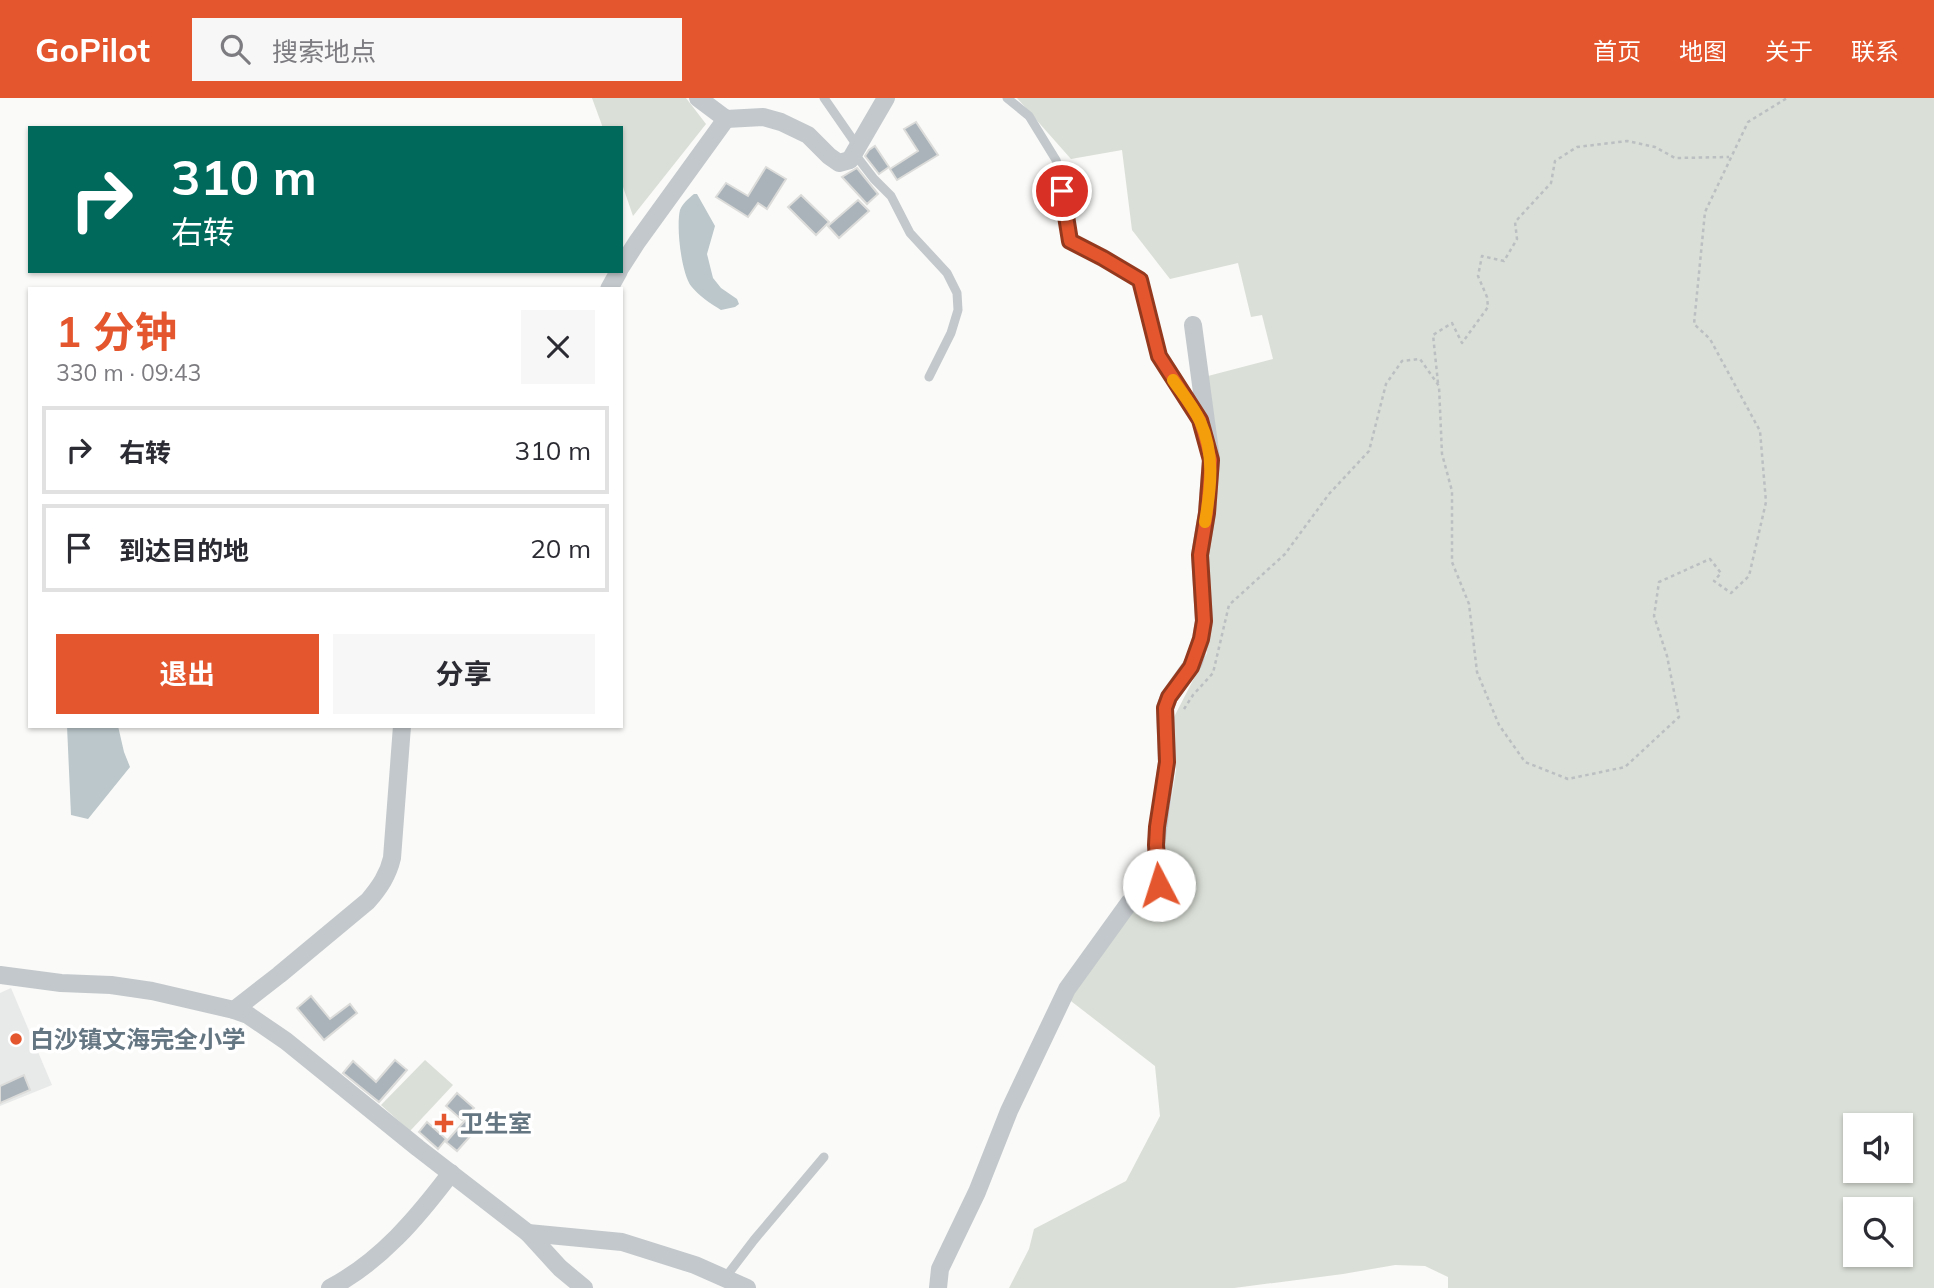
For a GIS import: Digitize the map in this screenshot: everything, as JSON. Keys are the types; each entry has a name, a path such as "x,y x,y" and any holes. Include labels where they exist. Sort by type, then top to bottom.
{"street":[{"path":"698,98 726,119 763,117 780,122 808,135 839,163 850,160 886,98"},
{"path":"623,264 726,119"},
{"path":"938,1288 940,1269 977,1192 1009,1111 1067,989 1129,904 1159,885 1156,845 1166,774 1165,708 1169,697 1191,667 1204,621 1200,555 1207,513 1211,454 1193,325"},
{"path":"234,1010 368,901 385,879 392,858 402,728"},
{"path":"0,975 152,991 248,1015 286,1041 528,1233 560,1268 584,1288"},
{"path":"330,1288 368,1265 417,1218 451,1173"},
{"path":"528,1233 622,1242 695,1265 747,1288"}],"lane":[{"path":"824,98 874,179 891,195 910,233 947,273 957,293 958,310 951,334 929,377"},
{"path":"1007,98 1029,116 1056,160 1070,241 1140,280 1159,356 1200,420 1211,454"},
{"path":"725,1278 824,1157"}],"path":[{"path":"1731,157 1675,158 1655,147 1627,141 1577,147 1555,161 1551,183 1515,222 1517,239 1504,261 1482,256 1478,275 1488,307 1462,343 1452,323 1433,335 1439,386 1442,454 1452,491 1452,562 1469,604 1477,672 1499,725 1525,762 1568,779 1625,766 1679,717 1667,656 1654,616 1659,582 1710,559 1721,573 1714,581 1731,593 1749,576 1766,502 1760,431 1710,339 1694,324 1705,212 1748,122 1787,98"},
{"path":"1166,735 1193,695 1213,673 1229,605 1285,554 1329,494 1369,451 1386,384 1402,361 1420,359 1439,386"}],"shaded area":[{"path":"592,98 686,98 706,124 633,216 623,187 623,126 602,126"},
{"path":"1017,98 1934,98 1934,1288 1448,1288 1448,1277 1425,1266 1395,1265 1234,1288 1009,1288 1029,1249 1034,1229 1126,1181 1160,1116 1155,1066 1067,998 1130,914 1157,896 1169,892 1163,852 1176,770 1173,719 1207,653 1208,376 1273,359 1262,315 1251,317 1238,263 1170,279 1132,230 1122,150 1071,159"},
{"path":"697,194 715,226 707,254 713,278 721,288 737,299 739,304 735,307 721,310 697,293 687,279 680,249 679,217 683,205"},
{"path":"67,728 118,728 130,767 88,819 71,815"},
{"name":"白沙镇文海完全小学","path":"11,988 52,1085 0,1106 0,993"},
{"path":"425,1060 453,1085 410,1131 381,1105"}],"building":[{"path":"916,122 938,155 897,180 890,169 918,151 904,129"},
{"path":"875,146 889,167 879,174 865,156"},
{"path":"766,167 786,179 767,209 758,203 748,217 716,197 726,183 748,196"},
{"path":"857,168 878,194 867,204 842,177"},
{"path":"801,195 829,222 816,235 788,207"},
{"path":"858,200 869,211 839,238 828,226"},
{"path":"311,996 330,1019 350,1004 357,1013 324,1040 297,1008"},
{"path":"395,1060 407,1070 379,1102 343,1073 353,1061 376,1082"},
{"path":"24,1075 30,1090 0,1103 0,1086"},
{"path":"457,1093 474,1108 462,1120 446,1106"},
{"path":"470,1115 481,1124 457,1151 446,1142"},
{"path":"427,1122 446,1139 438,1149 419,1132"}],"slow traffic":[{"path":"1173,380 1200,420 1211,454 1205,522"}],"place":[{"name":"白沙镇文海完全小学","path":"16,1039"},
{"name":"卫生室","path":"444,1123"}],"route":[{"path":"1062,191 1070,241 1140,280 1159,356 1200,420 1211,454 1207,513 1200,549 1204,621 1201,639 1194,662 1169,697 1164,714 1167,762 1157,827 1159,885"}]}
